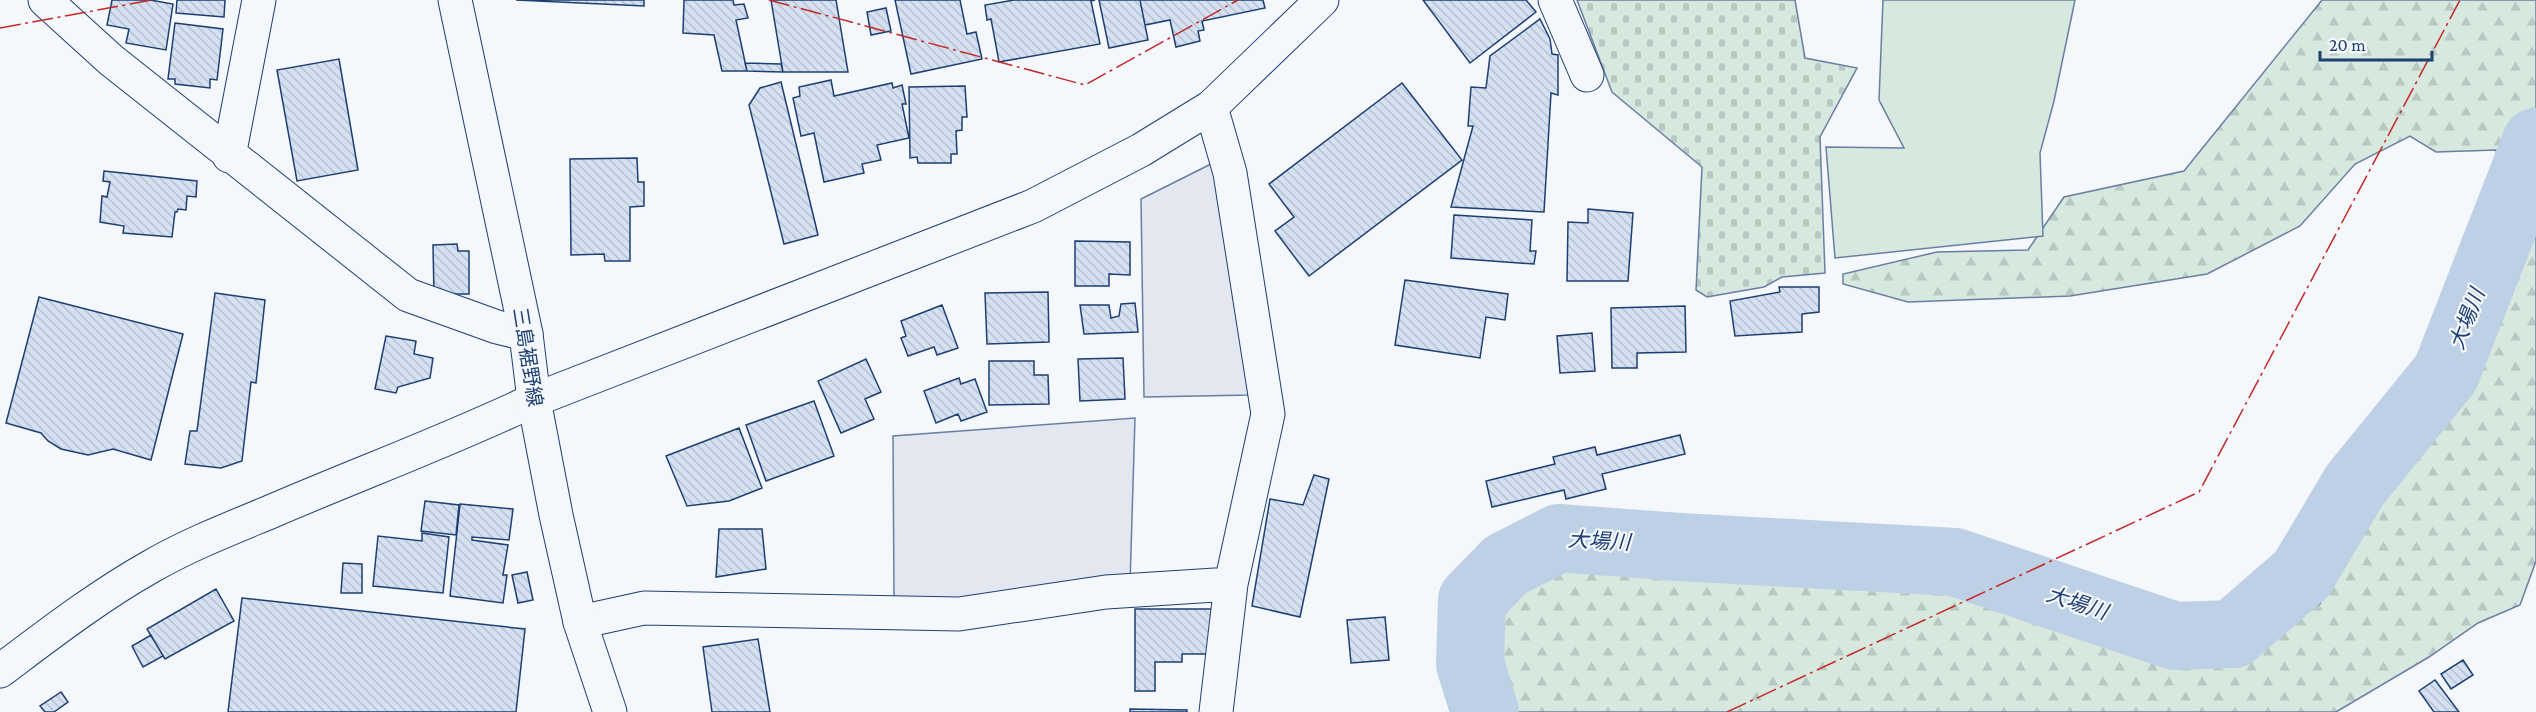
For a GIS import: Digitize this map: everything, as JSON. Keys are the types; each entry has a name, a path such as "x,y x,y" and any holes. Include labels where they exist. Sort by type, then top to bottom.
{"street":[{"path":"45,0 111,60 229,156 408,295 497,327 526,334"},
{"path":"229,156 260,0"},
{"name":"三島裾野線","path":"455,0 526,334 534,400 580,622 602,704"},
{"path":"0,671 150,567 202,541 366,471 476,428 534,400 1033,206 1141,150 1210,107 1322,0"},
{"path":"1555,0 1587,75"},
{"path":"1210,107 1230,173 1268,414 1231,584 1216,712"},
{"path":"580,622 644,608 959,614 1106,592 1231,584"}],"green space":[{"path":"1577,0 1795,0 1805,58 1857,68 1820,137 1825,273 1782,277 1764,287 1707,297 1696,290 1702,167 1612,92"},
{"path":"1883,0 2075,0 2054,101 2040,153 2043,236 1835,258 1826,147 1904,148 1879,100"},
{"path":"2322,0 2536,0 2536,561 2520,605 2478,623 2429,657 2336,712 1500,712 1486,632 1510,592 1565,553 1856,575 2007,602 2205,654 2320,604 2452,321 2499,189 2496,150 2436,152 2410,136 2355,164 2300,226 2207,274 2070,296 1908,302 1843,284 1843,274 1937,252 2028,250 2064,197 2184,171"}],"shaded area":[{"path":"1213,163 1251,395 1144,397 1141,199"},
{"path":"1135,418 1130,584 974,608 894,598 893,436"}],"building":[{"path":"112,0 150,0 173,4 166,50 126,43 129,29 107,25"},
{"path":"177,0 225,0 224,17 176,13"},
{"path":"516,0 644,0 644,6"},
{"path":"684,0 733,0 734,5 744,4 748,18 736,20 747,71 722,71 714,35 683,33"},
{"path":"771,0 836,0 848,72 783,72"},
{"path":"895,0 960,0 967,34 976,32 982,59 911,74"},
{"path":"1014,0 1095,0 1091,1 1100,44 999,62 991,19 987,20 985,5"},
{"path":"1099,0 1140,0 1148,40 1109,48"},
{"path":"1140,0 1263,0 1265,8 1202,21 1204,30 1198,31 1200,41 1176,47 1170,20 1145,25"},
{"path":"1423,0 1526,0 1536,12 1470,63"},
{"path":"886,8 891,31 871,35 867,12"},
{"path":"1540,19 1550,39 1552,54 1558,55 1558,95 1551,93 1544,212 1451,207 1473,126 1468,126 1471,87 1486,88 1490,56"},
{"path":"175,23 223,29 217,80 210,79 210,88 175,84 175,79 168,79"},
{"path":"339,59 358,170 297,181 277,70"},
{"path":"745,63 781,64 783,72 747,71"},
{"path":"831,80 834,96 892,83 893,88 902,85 906,104 902,104 909,138 877,145 881,160 862,164 864,173 824,182 814,133 801,136 793,98 800,96 799,87"},
{"path":"781,82 818,235 784,244 749,105 760,88"},
{"path":"1402,83 1462,160 1309,276 1275,231 1294,217 1269,184"},
{"path":"965,86 967,117 962,117 962,130 956,131 957,154 951,154 951,163 918,163 917,157 910,158 909,87"},
{"path":"637,158 638,182 644,182 644,206 630,207 630,261 605,261 604,254 571,255 570,159"},
{"path":"104,171 197,181 196,197 187,196 186,210 178,209 175,212 172,237 123,233 124,226 100,222 102,196 107,197 110,182 103,181"},
{"path":"1588,209 1633,213 1628,281 1567,281 1568,222 1588,223"},
{"path":"1454,215 1532,220 1530,251 1536,251 1534,264 1451,258"},
{"path":"1075,241 1130,242 1130,275 1109,274 1109,286 1075,286"},
{"path":"457,244 458,251 469,251 469,294 434,294 433,245"},
{"path":"1405,280 1508,294 1505,320 1486,317 1480,358 1395,345"},
{"path":"1779,287 1819,287 1819,312 1802,314 1802,332 1735,336 1730,301 1780,292"},
{"path":"1048,292 1049,342 987,344 985,293"},
{"path":"215,293 265,300 256,383 251,382 242,461 221,468 185,464 190,431 197,431"},
{"path":"39,297 183,334 151,460 113,449 88,455 61,449 48,441 41,433 6,423"},
{"path":"1135,303 1138,332 1084,334 1080,305 1109,305 1111,318 1119,316 1121,304"},
{"path":"942,305 958,348 937,355 934,347 908,356 901,338 906,336 901,321"},
{"path":"1685,306 1686,352 1637,353 1637,368 1612,368 1611,308"},
{"path":"1592,333 1595,371 1560,373 1557,336"},
{"path":"386,336 416,341 414,354 433,358 430,378 398,387 396,393 375,389"},
{"path":"1123,358 1125,399 1080,401 1078,359"},
{"path":"866,359 881,392 865,399 874,419 841,433 818,381"},
{"path":"989,361 1034,361 1034,375 1048,375 1049,404 989,405"},
{"path":"959,378 961,384 975,379 987,412 961,421 958,414 936,423 924,391"},
{"path":"814,401 834,456 766,481 746,425"},
{"path":"739,428 762,488 729,501 687,506 666,456"},
{"path":"1680,435 1685,454 1602,474 1606,489 1566,499 1564,490 1492,507 1486,481 1555,464 1553,457 1595,447 1597,455"},
{"path":"1314,475 1329,479 1300,617 1252,606 1270,499 1303,505"},
{"path":"425,501 459,505 456,535 421,531"},
{"path":"460,504 513,509 509,540 472,537 472,540 508,545 503,575 507,575 503,603 450,596"},
{"path":"719,529 762,529 766,569 716,577"},
{"path":"422,533 449,537 443,593 373,586 378,536 422,541"},
{"path":"343,563 362,564 362,593 341,593"},
{"path":"527,572 533,600 518,603 512,575"},
{"path":"216,589 234,621 165,659 147,629"},
{"path":"242,598 525,629 516,712 228,712"},
{"path":"1135,609 1214,609 1214,654 1182,654 1182,662 1155,662 1155,691 1135,691"},
{"path":"1385,617 1389,660 1351,663 1347,620"},
{"path":"151,635 163,656 143,667 132,646"},
{"path":"758,639 770,712 712,712 703,647"},
{"path":"2463,660 2473,675 2451,689 2441,674"},
{"path":"2435,680 2459,712 2434,712 2419,691"},
{"path":"61,692 68,702 54,712 45,712 40,706"},
{"path":"1130,709 1187,710 1187,712 1130,712"}],"waterway":[{"name":"大場川","path":"1485,712 1470,664 1472,600 1506,565 1559,538 1955,562 2175,636 2233,634 2302,574 2355,485 2446,373 2536,142"}],"power":[{"path":"0,28 152,0"},
{"path":"769,0 1085,85 1238,0"},
{"path":"1727,712 2199,492 2460,0"}]}
